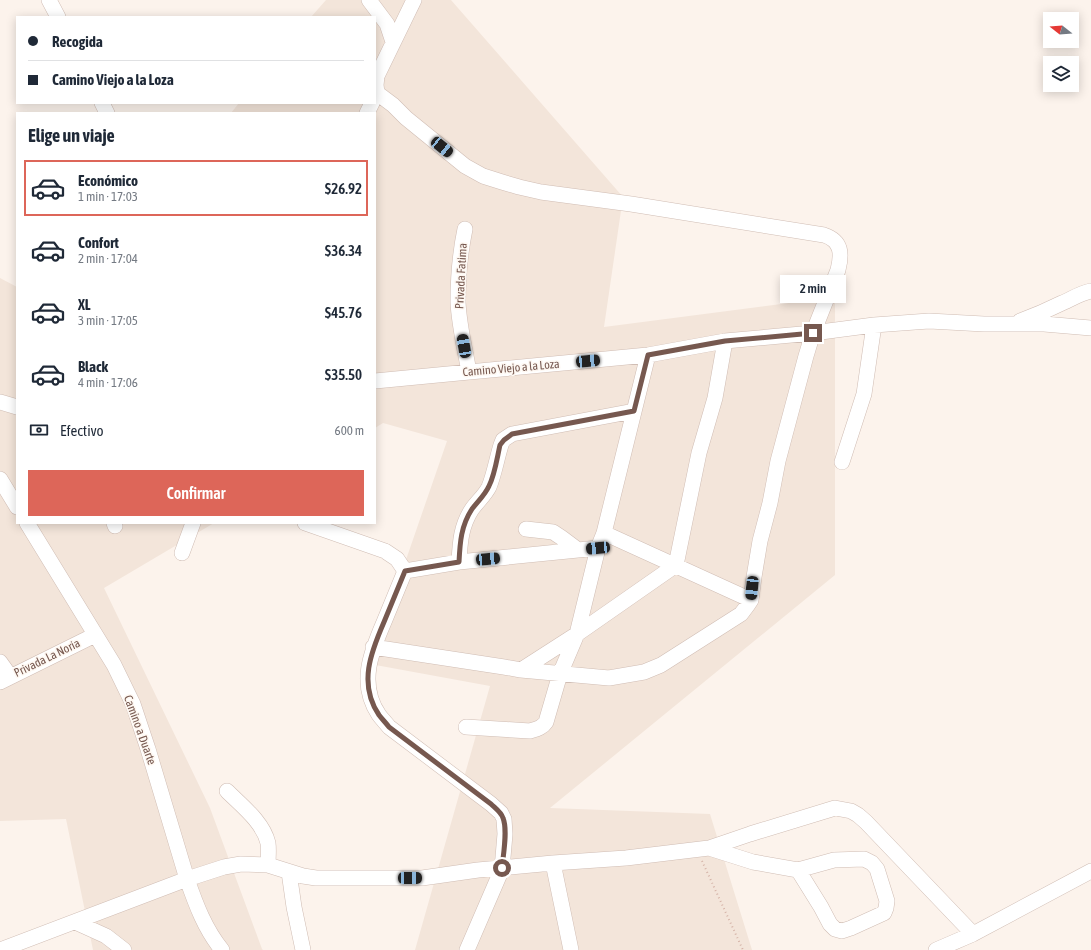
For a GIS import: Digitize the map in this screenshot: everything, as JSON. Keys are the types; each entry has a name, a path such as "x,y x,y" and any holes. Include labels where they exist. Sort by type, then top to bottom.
{"street":[{"path":"49,0 57,16"},
{"path":"369,0 387,24 393,42"},
{"path":"376,85 377,76 414,0"},
{"path":"374,647 521,670 609,678 644,672 661,665 741,614 751,600 760,541 770,503 778,461 806,356 840,261 838,244 832,237 646,206 541,192 483,176 465,166 406,118 393,105 376,98"},
{"name":"Privada Fatima","path":"465,229 461,247 458,302 468,372"},
{"path":"1014,323 1064,302 1082,292 1091,290"},
{"name":"Camino Viejo a la Loza","path":"376,381 648,355 725,341 813,333 874,324 929,321 984,324 1044,324 1091,328"},
{"path":"842,462 864,394 874,324"},
{"path":"521,670 577,634 676,565 699,454 715,398 725,341"},
{"path":"466,727 530,732 539,729 546,722 560,674 577,634 598,548 604,533 648,355"},
{"path":"0,402 16,407"},
{"path":"459,562 461,536 464,526 472,510 490,484 500,445 504,440 512,434 634,411"},
{"path":"0,479 16,505"},
{"name":"Camino a Duarte","path":"28,524 94,635 114,665 133,704 187,879 202,920 216,947"},
{"path":"182,553 193,524"},
{"path":"308,524 385,551 397,559 405,571"},
{"path":"526,529 552,532 578,550"},
{"path":"604,533 751,600"},
{"path":"405,571 459,562 598,548"},
{"path":"405,571 374,647 369,664 368,680 374,706 389,727 491,804 501,813 504,819 505,834 502,868 467,950"},
{"name":"Privada La Noria","path":"5,679 94,635"},
{"path":"0,662 5,679"},
{"path":"228,791 264,832 268,842 268,865"},
{"path":"0,950 187,879 224,867 241,864 268,865 303,876 316,878 422,878 478,870 626,858 703,849 835,808 851,811 858,815 973,934"},
{"path":"703,849 753,862 798,870 834,860 864,859 872,863 877,869 887,901 884,913 842,931 835,929 830,924 798,870"},
{"path":"553,863 571,950"},
{"path":"936,950 973,934 1091,871"},
{"path":"289,872 294,907 303,950"},
{"path":"75,922 106,936 124,950"}],"path":[{"path":"703,849 743,950"}],"shaded area":[{"path":"326,0 451,0 623,197 604,327 835,297 835,575 550,808 710,814 752,950 415,950 490,686 370,664 447,441 383,423 376,427 376,112 232,112 238,104 376,104 376,16 312,16"},
{"path":"0,278 16,286 16,524 212,524 104,588 210,808 263,950 93,950 66,819 0,821"}],"route":[{"path":"502,868 505,834 504,819 501,813 389,727 374,706 370,694 368,680 369,664 374,647 405,571 459,562 461,536 464,526 472,510 490,484 500,445 512,434 634,411 648,355 725,341 813,333"}]}
